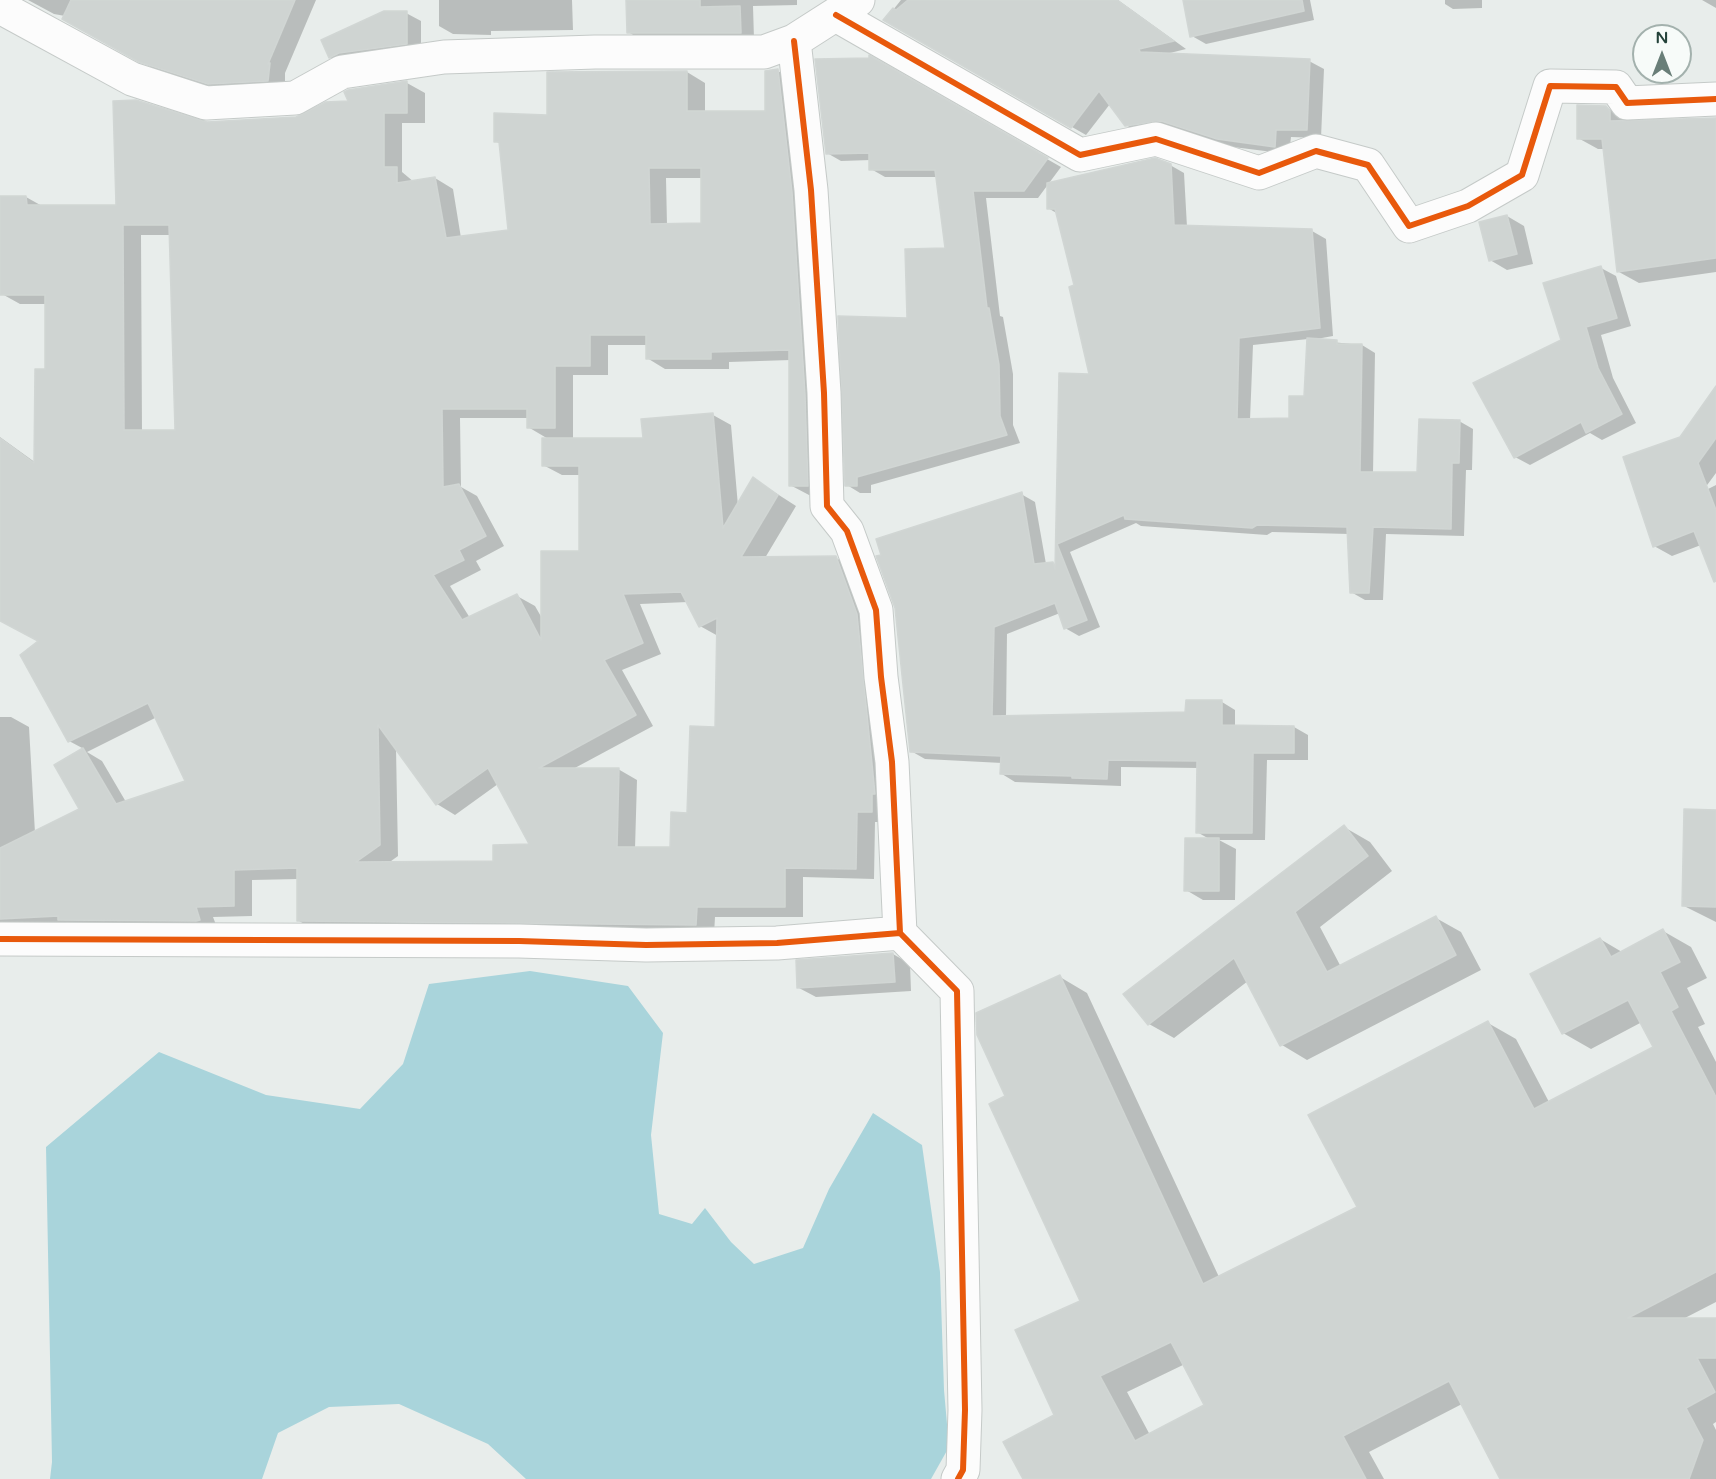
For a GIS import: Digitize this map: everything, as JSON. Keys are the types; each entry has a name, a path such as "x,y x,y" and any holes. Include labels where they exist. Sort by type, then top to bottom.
{"street":[{"path":"0,6 132,79 206,104 296,98 342,72 444,57 595,52 764,51 794,41 847,8 1080,155 1156,139 1259,173 1316,151 1368,165 1409,226 1468,206 1522,175 1550,86 1616,87 1628,104 1716,99"},
{"path":"794,41 811,189 824,393 827,506 847,531 876,610 895,805 900,933 957,991 965,1410 963,1470 958,1479"},
{"path":"0,939 519,941 645,945 777,943 900,933"}],"water":[{"path":"530,971 628,986 663,1033 651,1135 659,1214 692,1224 705,1208 731,1242 754,1264 803,1248 829,1189 873,1113 922,1145 940,1272 944,1390 949,1447 931,1479 526,1479 488,1444 399,1404 329,1407 278,1433 262,1479 50,1479 52,1462 46,1147 159,1052 266,1095 360,1109 403,1064 429,984"}],"building":[{"path":"71,0 295,0 268,64 270,63 268,81 208,84 139,62 62,19"},
{"path":"626,0 700,0 700,7 740,6 741,33 627,33"},
{"path":"908,0 1117,0 1174,41 1139,49 1140,52 1310,59 1307,130 1276,130 1275,147 1217,139 1161,121 1125,126 1099,91 1071,128 883,20 893,8 896,10"},
{"path":"1183,0 1302,0 1304,11 1190,37"},
{"path":"384,11 407,11 407,44 339,53 329,58 321,40"},
{"path":"869,55 1048,158 1024,191 973,191 987,308 989,308 999,365 1000,416 1007,435 857,477 857,486 845,486 838,316 907,318 905,249 945,248 935,170 869,170 869,153 826,154 815,59 869,58"},
{"path":"778,69 792,192 805,394 808,486 789,486 789,350 711,352 711,359 646,359 646,335 590,335 590,366 555,366 555,428 527,428 527,409 442,409 443,487 459,484 486,536 459,550 464,560 433,575 462,620 517,594 541,640 541,551 579,551 579,466 542,466 542,438 643,438 641,419 713,413 723,528 753,477 778,495 741,557 836,556 857,614 875,794 872,794 872,812 857,812 856,869 785,868 785,907 697,907 696,925 297,921 297,868 234,870 234,906 196,907 200,920 196,921 58,920 58,916 0,919 0,848 79,809 54,765 83,748 116,804 185,781 148,703 68,742 20,655 38,641 0,621 0,438 34,463 35,369 45,369 45,295 0,295 0,196 26,196 27,205 116,205 113,101 136,100 207,122 296,117 326,102 348,101 344,92 348,90 407,81 407,113 384,113 384,167 397,167 397,183 435,177 446,238 508,230 499,142 494,142 494,113 547,115 547,72 687,71 687,111 765,111 765,71","holes":["649,168 701,168 701,223 650,224","123,225 169,225 175,430 124,430","681,592 699,627 717,618 715,727 690,726 687,813 671,812 670,847 617,847 619,768 539,768 636,715 604,660 643,643 623,594","378,725 436,805 488,768 529,844 493,845 493,861 356,862 380,845"]},
{"path":"1577,105 1606,106 1610,111 1610,121 1716,118 1716,258 1617,272 1602,139 1577,139"},
{"path":"1155,158 1171,164 1174,225 1312,229 1320,328 1239,338 1237,419 1289,418 1289,396 1304,396 1307,338 1337,340 1337,344 1362,344 1360,472 1417,472 1419,419 1460,420 1459,463 1452,463 1451,529 1373,527 1369,593 1350,593 1347,527 1257,525 1252,528 1125,519 1124,515 1057,544 1087,620 1064,629 1055,603 994,627 992,716 1185,712 1186,700 1222,700 1222,725 1294,726 1294,753 1253,753 1252,833 1196,833 1197,761 1108,760 1107,779 1072,778 1072,776 1000,774 1001,756 910,752 895,608 876,556 881,555 876,539 1022,492 1034,564 1053,562 1055,569 1059,373 1089,374 1069,287 1074,285 1055,209 1047,209 1047,183"},
{"path":"1507,215 1517,254 1489,261 1479,222"},
{"path":"1601,266 1617,318 1586,327 1598,368 1622,414 1586,433 1581,422 1514,458 1473,383 1561,340 1543,283"},
{"path":"1716,386 1716,438 1698,463 1716,510 1716,581 1714,582 1694,531 1653,547 1623,457 1680,437"},
{"path":"1684,809 1716,810 1716,907 1682,906"},
{"path":"1344,825 1368,856 1295,912 1327,972 1436,916 1456,955 1280,1046 1234,958 1148,1025 1123,994"},
{"path":"1185,838 1219,838 1219,891 1184,891"},
{"path":"1663,929 1680,962 1660,972 1678,1007 1671,1011 1716,1097 1716,1272 1628,1318 1716,1318 1716,1358 1697,1358 1715,1392 1686,1408 1703,1440 1689,1479 1500,1479 1449,1381 1343,1436 1366,1479 1023,1479 1003,1442 1054,1415 1015,1330 1080,1301 989,1104 1005,1096 977,1035 976,1013 1060,975 1203,1284 1357,1207 1308,1115 1488,1021 1534,1109 1653,1047 1628,1000 1562,1034 1530,974 1600,938 1611,957","holes":["1171,1342 1204,1405 1135,1441 1100,1376"]},
{"path":"893,953 895,982 797,988 796,960"}],"cycle path":[{"path":"836,15 1080,155 1156,139 1259,173 1316,151 1368,165 1409,226 1468,206 1522,175 1550,86 1616,87 1627,103 1716,99"},
{"path":"794,41 811,190 824,393 827,506 847,531 876,610 881,677 892,762 900,933"},
{"path":"0,939 519,941 646,945 777,943 900,933 957,991 965,1410 963,1470 958,1479"}]}
